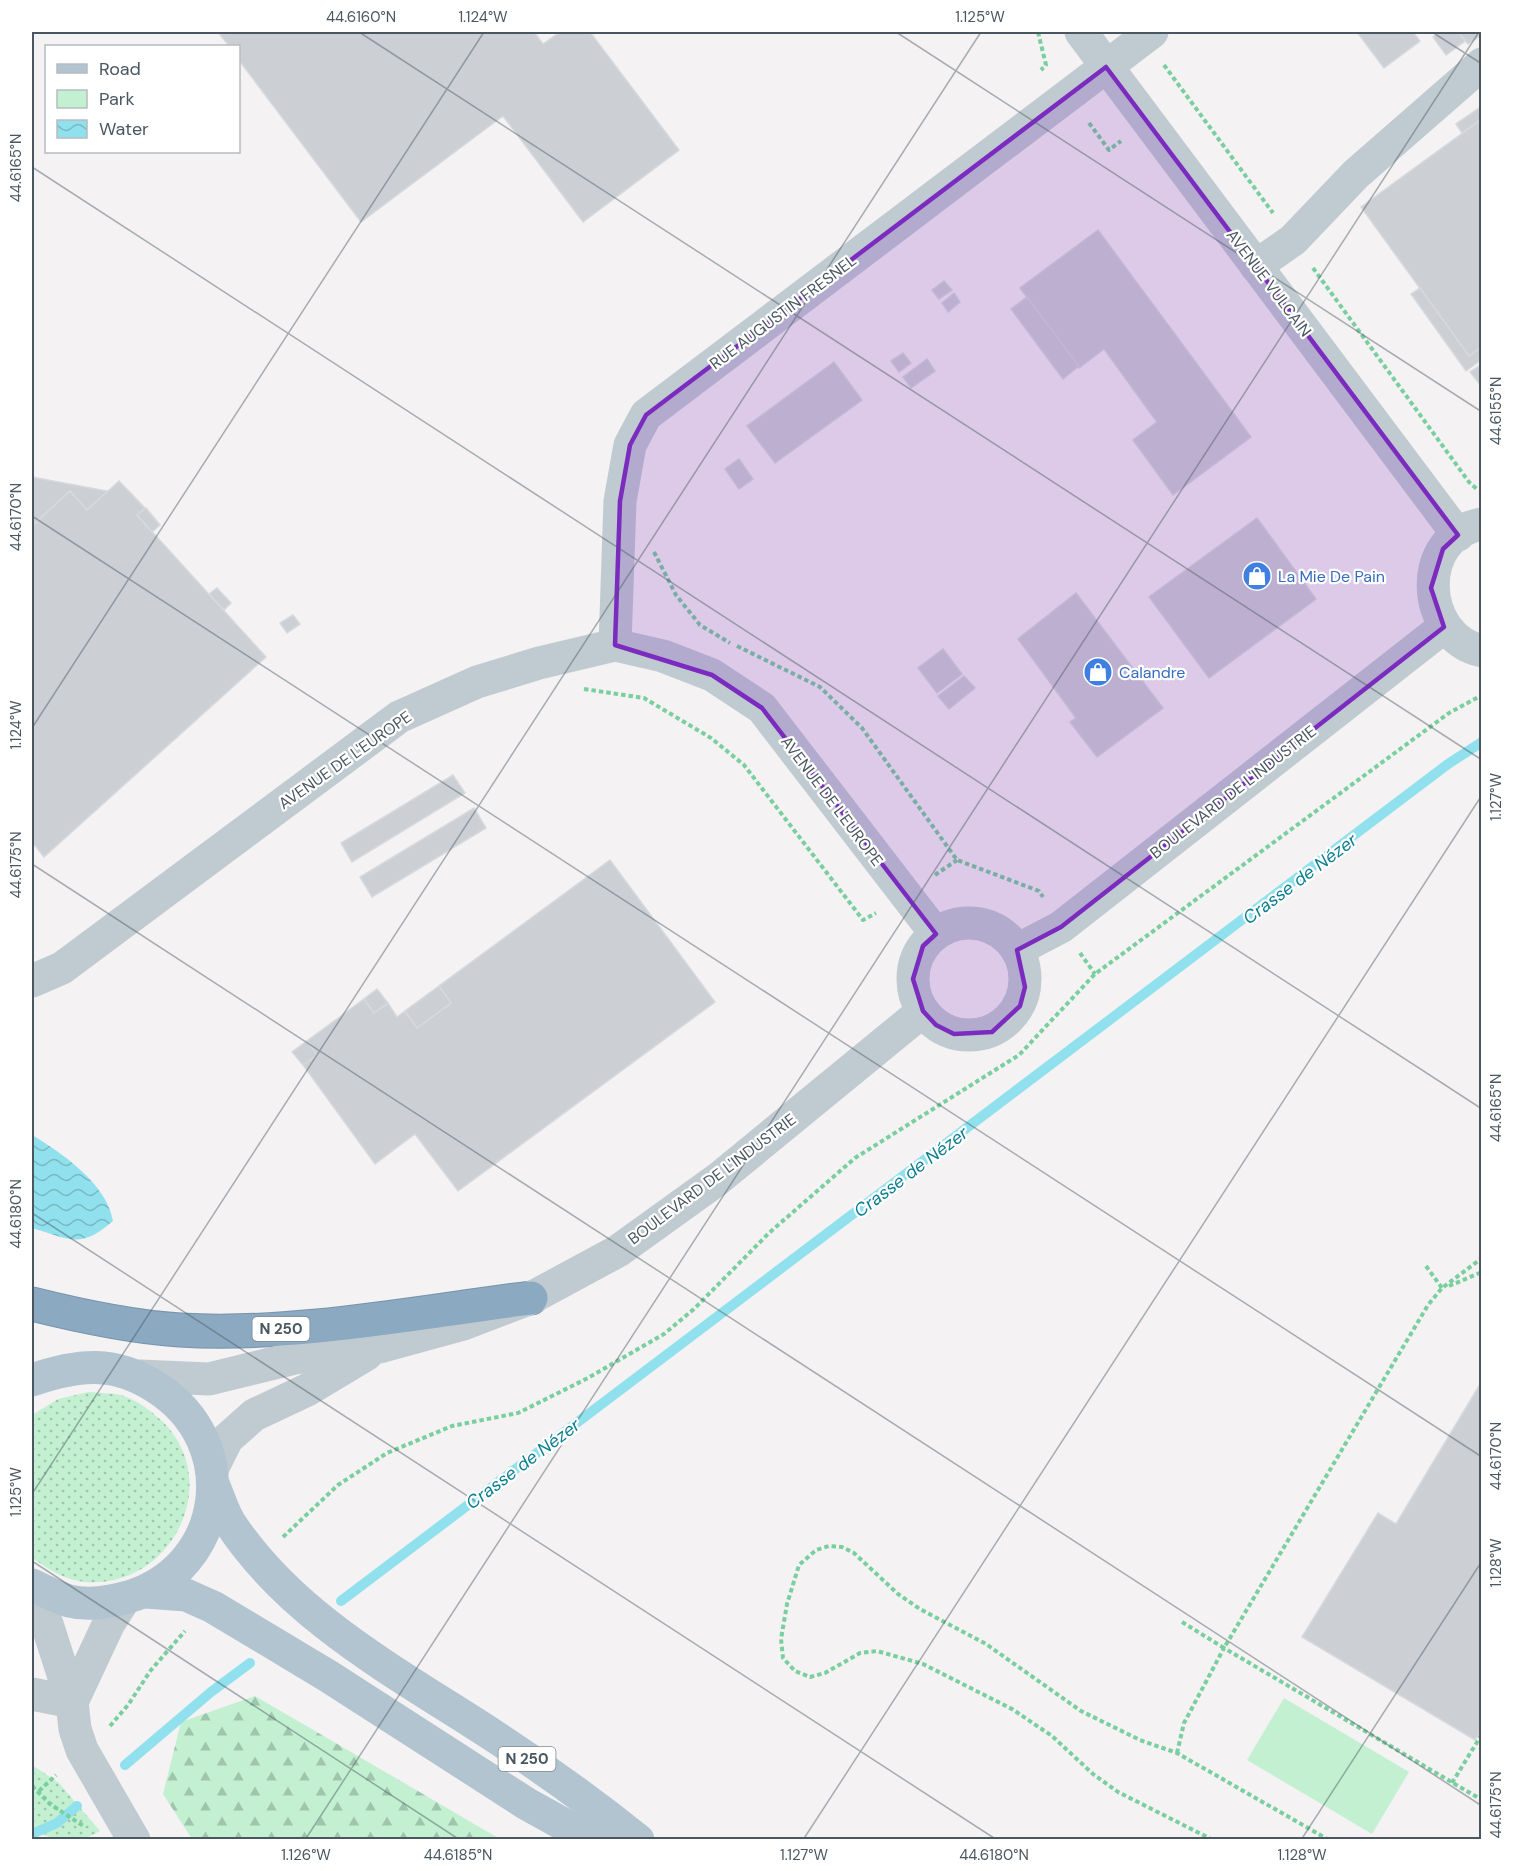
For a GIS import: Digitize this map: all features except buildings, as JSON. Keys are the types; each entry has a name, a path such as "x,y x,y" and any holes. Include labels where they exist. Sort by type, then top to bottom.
{"highway":[{"name":"N 250","path":"32,1305 100,1320 180,1330 281,1329 531,1298"}],"main road":[{"name":"N 250","path":"32,1380 64,1369 105,1367 140,1376 175,1399 193,1418 229,1521 257,1560 288,1592 327,1625 496,1737 638,1839"},
{"name":"N 250","path":"32,1585 71,1601 104,1604 135,1595 176,1573 194,1550 208,1520 213,1476"},
{"name":"N 250","path":"135,1595 186,1595 213,1607 328,1676 527,1804 592,1839"}],"street":[{"name":"AVENUE VULCAIN","path":"1081,32 1256,266 1470,529"},
{"name":"RUE AUGUSTIN FRESNEL","path":"615,645 620,501 630,445 646,415 1152,32"},
{"path":"1256,266 1293,240 1356,174 1482,64"},
{"path":"1470,529 1443,549 1431,588 1435,609 1444,627 1458,640 1482,651"},
{"name":"BOULEVARD DE L'INDUSTRIE","path":"1017,950 1061,927 1444,627"},
{"name":"AVENUE DE L'EUROPE","path":"32,981 62,968 399,717 477,682 539,663 615,645 663,656 712,675 762,708 904,896 936,934"},
{"path":"980,924 1005,936 1017,950 1025,968 1026,987 1020,1006 1008,1021 992,1032 973,1036 954,1034 936,1025 923,1011 915,996 913,979 916,962 923,946 936,934 952,926 980,924"},
{"name":"BOULEVARD DE L'INDUSTRIE","path":"140,1376 209,1379 294,1358 379,1347 463,1324 531,1298 618,1251 709,1185 923,1011"},
{"name":"BOULEVARD DE L'INDUSTRIE","path":"213,1476 227,1439 254,1415 308,1390 379,1347"},
{"path":"32,1595 47,1624 72,1702 75,1729 82,1750 134,1839"},
{"path":"72,1702 109,1623 135,1595"},
{"path":"32,1694 72,1702"}],"path":[{"path":"1037,75 1046,65 1039,32"},
{"path":"653,550 676,595 700,625 742,650 820,687 862,728 957,860 1039,891 1095,975"},
{"path":"579,688 644,698 711,738 744,765 863,920 904,896 957,860"},
{"path":"257,1560 338,1485 387,1453 452,1426 518,1413 588,1378 664,1334 694,1310 769,1233 855,1158 1019,1055 1095,975 1449,713 1482,695"},
{"path":"1177,1753 1184,1723 1224,1648 1428,1305 1442,1288 1482,1258"},
{"path":"1426,1266 1442,1288"},
{"path":"1442,1288 1482,1272"},
{"path":"1213,1839 1118,1792 1093,1774 1052,1736 1012,1709 923,1664 877,1651 860,1653 825,1673 810,1677 795,1671 783,1658 781,1640 787,1604 799,1566 816,1550 829,1546 848,1550 868,1564 898,1594 920,1609 986,1644 1081,1711 1140,1740 1177,1753 1329,1839"},
{"path":"82,1750 119,1717 150,1670 177,1643 188,1626 213,1607"},
{"path":"1182,1622 1482,1800"},
{"path":"1452,1783 1482,1734"},
{"path":"32,1786 50,1804 83,1825"}],"highlighted area":[{"path":"1106,67 1458,535 1443,549 1431,588 1444,627 1061,927 1017,950 1025,987 1020,1006 992,1032 954,1034 936,1025 923,1011 913,979 923,946 936,934 762,708 712,675 615,645 620,501 630,445 646,415"}],"green space":[{"path":"89,1392 127,1397 154,1414 163,1422 181,1447 189,1474 188,1502 179,1528 163,1551 142,1569 115,1580 85,1582 64,1576 32,1558 32,1415 58,1399"},
{"path":"255,1696 500,1839 192,1839 163,1794 181,1722"},
{"path":"1284,1698 1409,1772 1372,1834 1247,1760"},
{"path":"32,1765 59,1783 100,1831 75,1840 58,1839 32,1832"}],"water":[{"path":"32,1135 69,1160 93,1182 109,1207 113,1221 91,1236 74,1240 32,1228"}],"waterway":[{"name":"Crasse de Nézer","path":"341,1601 1448,764 1482,742"},
{"name":"Crasse de Nézer","path":"125,1765 211,1692 250,1663"},
{"name":"Crasse de Nézer","path":"32,1834 57,1823 77,1806"}],"place":[{"name":"La Mie De Pain","path":"1257,576"},
{"name":"Calandre","path":"1098,672"}]}
